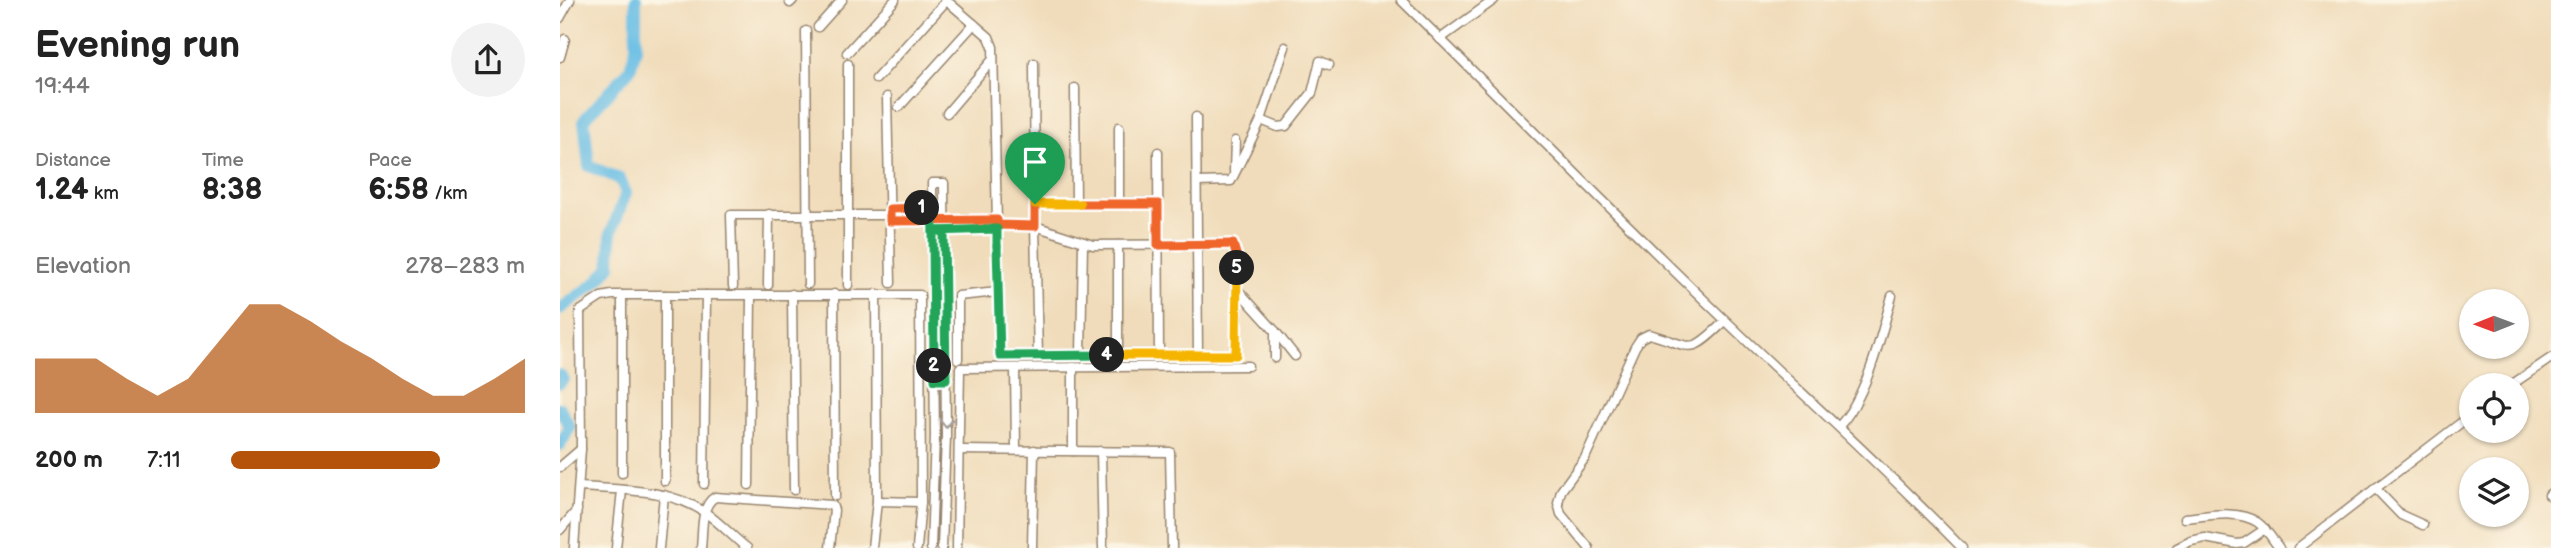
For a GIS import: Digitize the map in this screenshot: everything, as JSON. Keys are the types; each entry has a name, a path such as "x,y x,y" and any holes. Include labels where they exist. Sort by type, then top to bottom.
{"street":[{"path":"560,18 570,0"},
{"path":"818,27 842,0"},
{"path":"847,53 895,0"},
{"path":"876,79 946,0 957,4 992,41 997,224 999,355 1003,358 1118,354 1236,355 1237,257 1233,244 1083,243 1035,226 997,224 944,221 932,226"},
{"path":"1401,0 1557,157 1839,426 1962,548"},
{"path":"1440,39 1494,0"},
{"path":"899,107 974,24"},
{"path":"806,31 808,284"},
{"path":"560,57 563,43"},
{"path":"1197,182 1231,181 1261,120 1285,47"},
{"path":"947,113 993,60"},
{"path":"1261,120 1278,127 1286,126 1312,93 1320,61 1329,65"},
{"path":"1034,62 1038,356"},
{"path":"848,64 848,285"},
{"path":"1075,88 1076,204"},
{"path":"887,97 891,283"},
{"path":"1196,117 1198,355"},
{"path":"1119,127 1119,204"},
{"path":"1234,174 1235,141"},
{"path":"1158,152 1159,355"},
{"path":"930,548 934,506 935,380 932,183 944,183 946,380 942,548"},
{"path":"1035,204 1158,204"},
{"path":"733,286 732,215 890,215 944,208"},
{"path":"768,285 769,215"},
{"path":"890,215 944,231 997,224"},
{"path":"1081,355 1083,243"},
{"path":"1118,245 1118,354"},
{"path":"1237,289 1295,356"},
{"path":"958,359 958,296 998,292"},
{"path":"792,294 794,490"},
{"path":"834,294 835,496"},
{"path":"872,548 877,500 876,294"},
{"path":"574,548 581,449 580,311 601,297 622,295 876,294 920,295 921,502 918,548"},
{"path":"622,295 622,473"},
{"path":"665,295 666,481"},
{"path":"705,484 706,295"},
{"path":"749,485 751,295"},
{"path":"933,295 946,296"},
{"path":"1839,426 1850,415 1861,393 1892,296"},
{"path":"1589,548 1561,514 1558,503 1561,491 1585,458 1635,347 1641,338 1649,334 1691,347 1702,342 1726,321"},
{"path":"1275,331 1275,358"},
{"path":"2529,373 2550,360"},
{"path":"957,548 960,368 1248,366"},
{"path":"1073,367 1073,451"},
{"path":"1015,368 1016,450"},
{"path":"935,380 946,380"},
{"path":"2298,548 2459,424"},
{"path":"560,467 581,449"},
{"path":"960,450 1170,452 1172,548"},
{"path":"1032,548 1034,450"},
{"path":"1101,451 1103,548"},
{"path":"579,487 664,495 705,512 746,547"},
{"path":"2375,488 2401,515 2423,525"},
{"path":"616,548 622,490"},
{"path":"659,548 664,495"},
{"path":"701,548 705,512 708,502 715,497 829,504 834,510 830,548"},
{"path":"877,500 921,502"},
{"path":"934,506 945,506"},
{"path":"560,530 578,510"},
{"path":"2185,518 2231,515 2259,523 2279,548"},
{"path":"2178,548 2205,538 2237,544 2264,529"}],"waterway":[{"path":"560,309 597,282 610,266 611,233 626,193 620,179 589,166 584,120 630,69 636,48 636,0"},
{"path":"560,375 563,379 560,383"},
{"path":"560,408 570,427 560,445"}],"route":[{"path":"1035,204 1035,226 997,225 997,220 932,222 890,221 890,209 932,208 932,222 933,231 944,231 946,380 935,380 933,231 997,229 998,351 1003,358 1118,354 1236,355 1237,257 1233,244 1158,245 1158,204 1035,204"}]}
